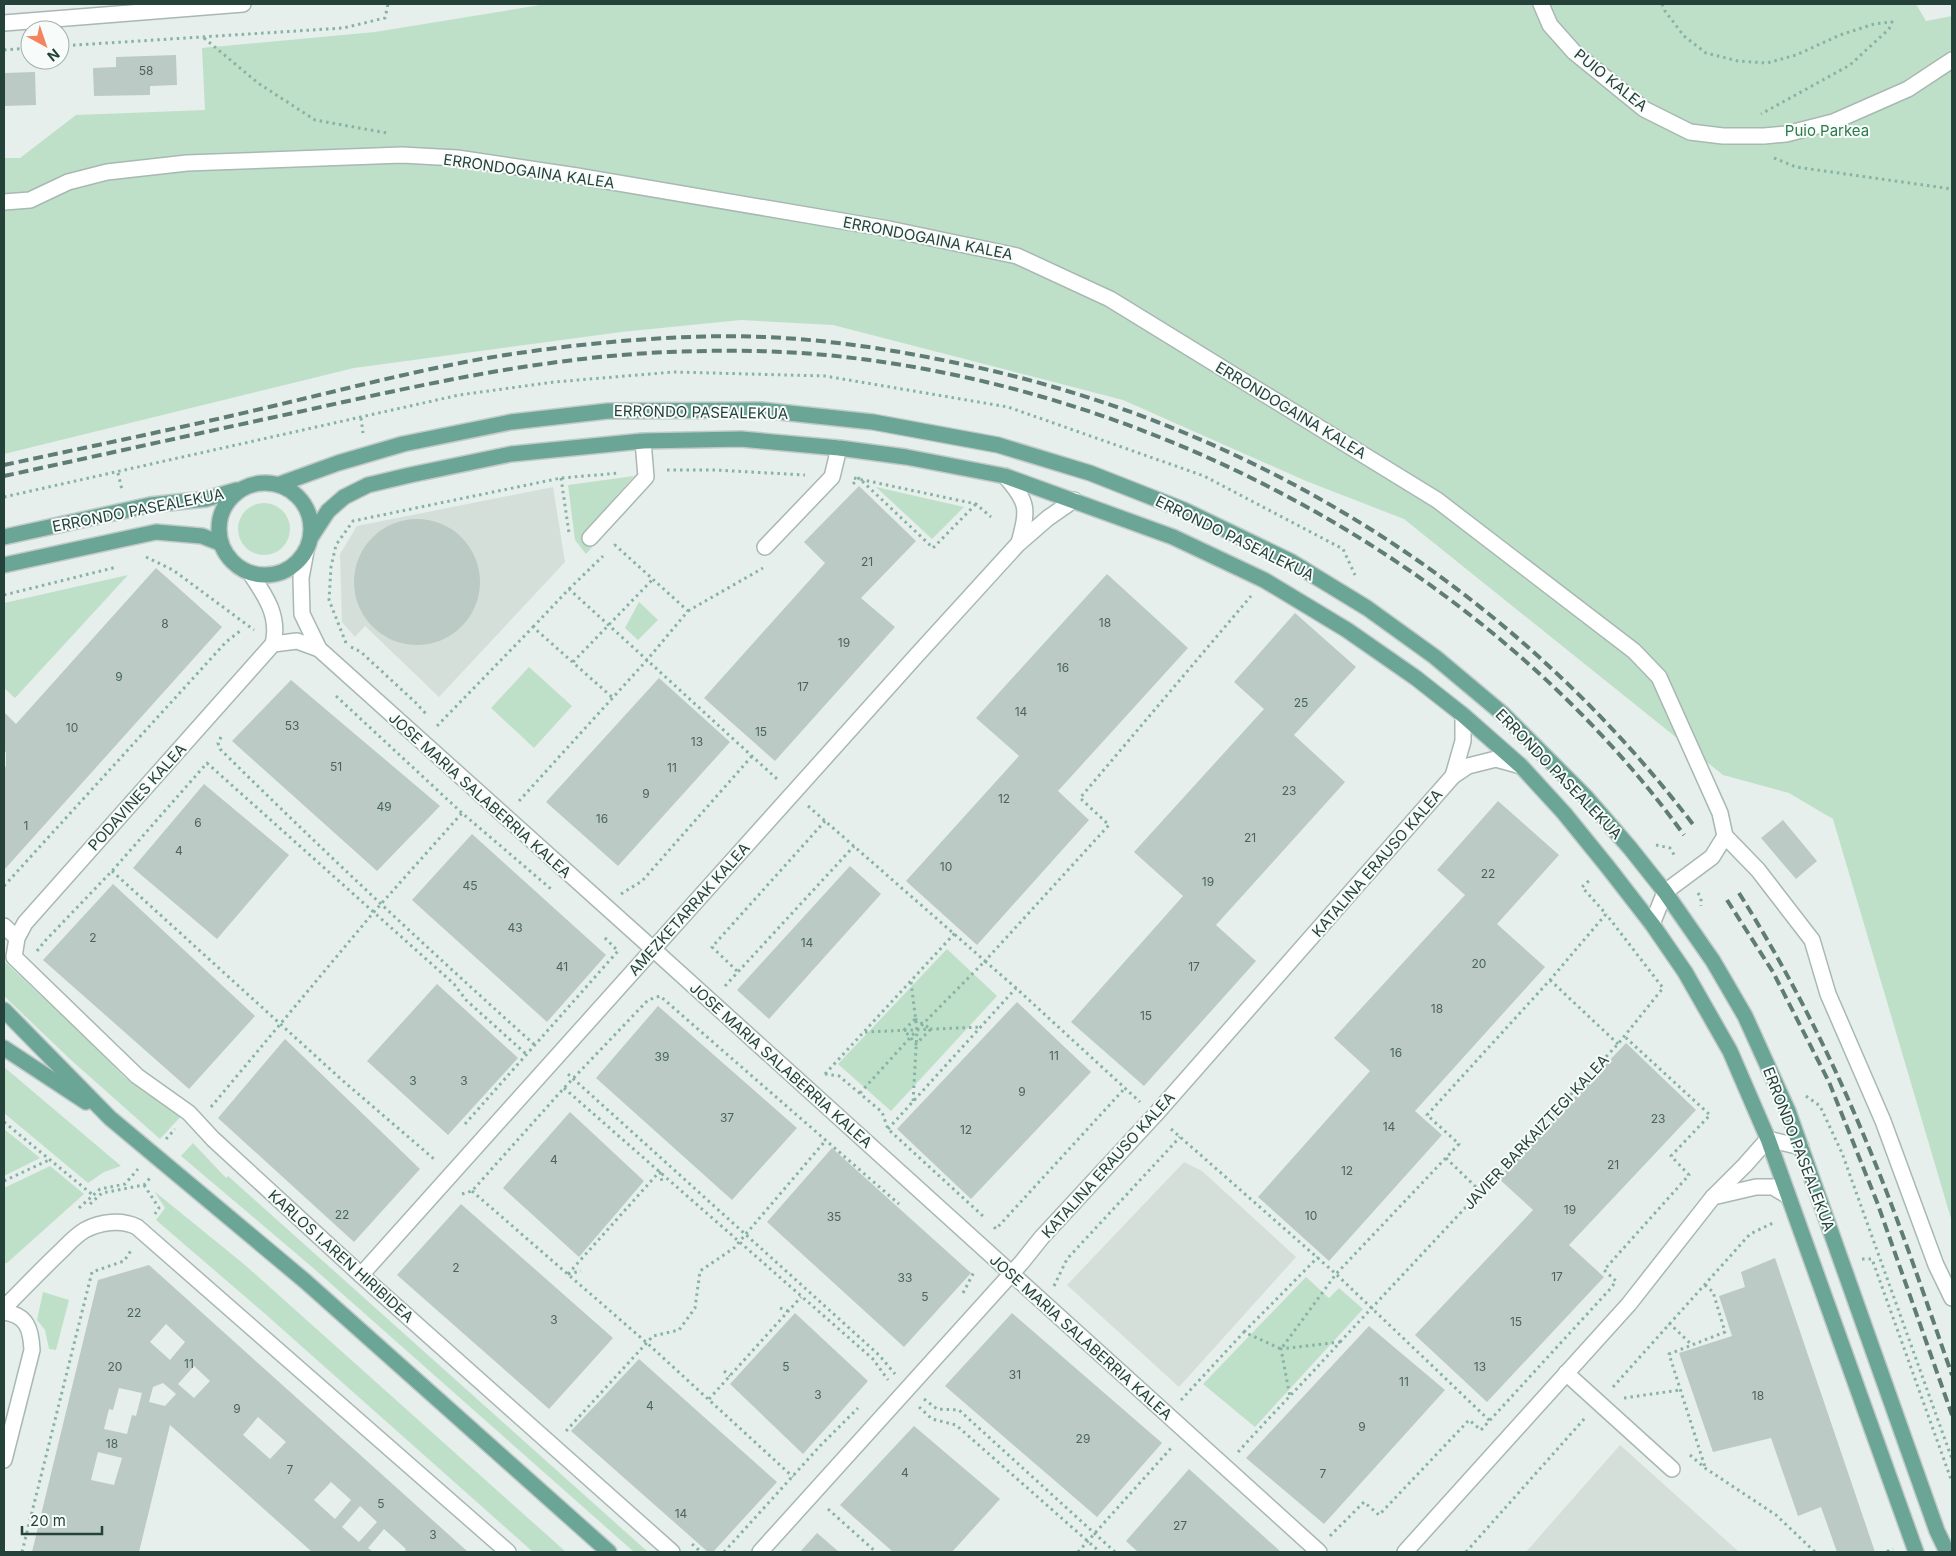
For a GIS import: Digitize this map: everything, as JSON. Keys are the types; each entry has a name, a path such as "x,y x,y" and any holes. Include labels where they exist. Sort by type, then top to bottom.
{"main road":[{"name":"ERRONDO PASEALEKUA","path":"280,484 338,463 403,444 510,422 608,411 762,410 873,422 998,445 1090,472 1184,510 1290,561 1367,608 1436,657 1503,714 1585,796 1665,892 1713,961 1745,1016 1788,1111 1934,1522 1947,1552"},
{"name":"ERRONDO PASEALEKUA","path":"308,544 328,511 344,497 368,485 511,454 644,441 741,438 906,457 1005,476 1173,537 1264,580 1347,630 1416,678 1463,715 1521,766 1564,813 1652,924 1685,972 1730,1051 1768,1138 1916,1552"},
{"path":"268,482 280,484 295,492 305,505 311,520 308,544 298,562 288,569 276,574 250,573 237,566 227,556 220,543 218,527 221,511 230,498 243,487 255,483 268,482"},
{"name":"ERRONDO PASEALEKUA","path":"4,537 150,505 206,500 243,487"},
{"name":"ERRONDO PASEALEKUA","path":"4,565 156,532 202,536 220,543"},
{"path":"4,1010 110,1118 305,1281 609,1552"},
{"path":"4,1048 110,1118"}],"street":[{"path":"4,23 243,4"},
{"name":"PUIO KALEA","path":"1541,4 1550,25 1574,52 1644,109 1690,132 1722,136 1764,136 1786,134 1833,122 1908,89 1952,60"},
{"name":"ERRONDOGAINA KALEA","path":"4,202 30,200 68,182 107,172 187,163 402,155 457,158 577,176 889,228 1017,256 1110,299 1437,500 1634,651 1659,676 1720,813 1725,836"},
{"path":"590,538 646,477 644,441"},
{"path":"765,547 832,477 839,448"},
{"name":"AMEZKETARRAK KALEA","path":"1005,476 1019,491 1026,508 1024,524 1018,544"},
{"name":"AMEZKETARRAK KALEA","path":"361,1275 1018,544 1041,523 1074,500"},
{"name":"JOSE MARIA SALABERRIA KALEA","path":"308,544 301,578 302,614 319,649 654,949 1318,1552"},
{"path":"250,573 267,598 273,611 276,633 273,644 297,641 319,649"},
{"name":"PODAVINES KALEA","path":"14,957 17,938 25,922 273,644"},
{"name":"KATALINA ERAUSO KALEA","path":"1453,776 1463,741 1463,715"},
{"name":"KATALINA ERAUSO KALEA","path":"760,1552 1012,1274 1042,1237 1155,1115 1453,776 1468,766 1496,759 1521,766"},
{"path":"1652,924 1665,892 1712,858 1725,836 1758,870 1812,940 1828,994 1883,1120 1936,1265 1952,1298"},
{"path":"4,926 17,938"},
{"name":"KARLOS I.AREN HIRIBIDEA","path":"14,957 137,1076 194,1118 213,1139 361,1275 672,1552"},
{"path":"1405,1552 1629,1304 1712,1197 1745,1165 1768,1138 1801,1147"},
{"path":"1712,1197 1756,1187 1773,1188 1788,1196"},
{"path":"4,1308 30,1280 83,1231 102,1224 129,1223 144,1231 508,1552"},
{"path":"4,1312 15,1314 25,1322 32,1337 32,1350 4,1460"},
{"path":"1566,1373 1672,1469"}],"path":[{"path":"70,45 343,28 385,18 388,4"},
{"path":"1662,4 1684,36 1706,53 1738,61 1768,63 1796,55 1840,35 1874,24 1892,22 1889,29 1850,65 1760,114"},
{"path":"204,38 258,83 315,120 393,134"},
{"path":"4,50 20,49"},
{"path":"1769,155 1796,167 1952,190"},
{"path":"4,497 118,473 459,395 554,382 674,372 825,376 1008,406 1204,476 1343,549 1357,579"},
{"path":"361,418 363,435"},
{"path":"118,473 124,497"},
{"path":"860,478 933,548 976,504"},
{"path":"437,726 569,589 615,545 688,611 648,660 519,802"},
{"path":"141,555 173,570 273,644"},
{"path":"4,595 117,567"},
{"path":"573,662 652,580"},
{"path":"860,1093 917,1030 986,961 1109,825 1080,798 1264,580"},
{"path":"569,589 793,793 955,933 1155,1115 1318,1257 1490,1421"},
{"path":"533,627 613,698"},
{"path":"4,886 219,649 240,630"},
{"path":"331,691 462,813 553,891"},
{"path":"227,730 218,743 220,749 310,838 553,1061 746,1233 810,1294 879,1355 932,1419 956,1425 1100,1552"},
{"path":"620,894 642,881 752,756"},
{"path":"34,954 112,871 207,764 454,984 466,1000 526,1054"},
{"path":"83,1211 100,1189 125,1184 158,1159 282,1025 373,913 462,813"},
{"path":"737,972 712,947 825,821"},
{"path":"1652,844 1670,848 1701,898 1702,915"},
{"path":"731,992 724,986 854,846"},
{"path":"112,871 434,1159 428,1166"},
{"path":"1290,1397 1280,1349 1336,1274 1458,1144 1427,1115 1550,980 1606,914 1582,887 1594,877"},
{"name":"JAVIER BARKAIZTEGI KALEA","path":"1236,1454 1618,1044 1663,988 1606,914"},
{"path":"25,922 45,941"},
{"path":"460,1129 618,952 598,930"},
{"path":"824,1074 955,933"},
{"path":"1550,980 1618,1044"},
{"path":"911,982 917,1030 913,1103"},
{"path":"888,1129 1016,988"},
{"path":"453,1197 472,1191 564,1088 648,1000 660,996 900,1205"},
{"path":"916,1018 931,1029"},
{"path":"904,1030 916,1018"},
{"path":"864,1032 982,1026"},
{"path":"916,1044 931,1029"},
{"path":"904,1030 916,1044"},
{"path":"1328,1538 1364,1502 1379,1515 1469,1420 1481,1430 1490,1421 1616,1281 1604,1270 1689,1175 1671,1156 1710,1115 1624,1036"},
{"path":"817,1068 824,1074 839,1076 882,1112 888,1129 996,1229 1125,1088"},
{"path":"564,1088 873,1359 888,1379 908,1389 936,1409 959,1410 1114,1552"},
{"path":"1804,1095 1820,1106 1842,1153 1952,1459"},
{"path":"4,1122 95,1196"},
{"path":"1054,1287 1066,1259 1180,1137"},
{"path":"552,1446 653,1336 679,1330 695,1308 700,1271 739,1241 826,1140"},
{"path":"1446,1158 1480,1191"},
{"path":"144,1186 158,1159"},
{"path":"4,1181 49,1160"},
{"path":"660,1171 662,1182"},
{"path":"568,1274 660,1171"},
{"path":"72,1215 95,1196 102,1193 144,1186"},
{"path":"22,1552 92,1272 124,1261 159,1208 144,1186"},
{"path":"472,1191 647,1343 793,1477"},
{"path":"1466,1552 1668,1323 1750,1234 1778,1220"},
{"path":"1857,1251 1860,1259 1872,1259 1952,1482"},
{"path":"1178,1402 1318,1257"},
{"path":"958,1298 976,1271 970,1266"},
{"path":"568,1274 581,1271"},
{"path":"1704,1285 1713,1292 1725,1332 1669,1354 1705,1468 1776,1515 1815,1552"},
{"path":"709,1399 802,1297"},
{"path":"780,1308 788,1311"},
{"path":"1668,1323 1692,1345"},
{"path":"1244,1332 1280,1349 1340,1342"},
{"path":"881,1386 900,1365"},
{"path":"724,1371 730,1376"},
{"path":"1624,1398 1680,1390"},
{"path":"724,1552 820,1446 861,1406"},
{"path":"566,1431 573,1437"},
{"path":"1078,1552 1172,1447"},
{"path":"828,1509 876,1552"},
{"path":"687,1540 701,1552"}],"shaded area":[{"path":"553,487 565,562 439,697 365,626 355,637 342,622 340,554 357,526"},
{"path":"1184,1162 1202,1171 1296,1257 1179,1387 1067,1285"},
{"path":"1620,1445 1739,1552 1526,1552"}],"green space":[{"name":"Puio Parkea","path":"546,4 1916,4 1926,21 1952,16 1952,1222 1833,819 1789,793 1723,775 1404,519 1306,481 1123,400 833,325 741,320 621,332 354,368 4,454 4,158 20,158 76,115 205,110 202,48 375,32"},
{"path":"634,476 581,536 593,546 586,554 575,540 568,485"},
{"path":"876,487 964,507 932,539"},
{"path":"259,503 269,503 283,510 290,524 290,534 283,548 269,555 259,555 249,551 242,544 238,534 238,524 242,514 249,507"},
{"path":"128,575 15,698 4,688 4,603"},
{"path":"639,602 658,620 638,640 625,628"},
{"path":"529,667 572,706 534,748 491,708"},
{"path":"947,949 997,996 891,1111 838,1064"},
{"path":"4,961 89,1041 123,1076 144,1092 164,1102 182,1115 160,1139 71,1060 4,996"},
{"path":"4,1067 121,1166 104,1172 88,1183 4,1113"},
{"path":"4,1129 40,1158 4,1176"},
{"path":"193,1143 226,1178 228,1176 648,1552 634,1552 312,1267 181,1156"},
{"path":"50,1166 84,1194 7,1263 4,1263 4,1188"},
{"path":"154,1191 245,1265 566,1552 533,1552 263,1312 156,1220 165,1208"},
{"path":"1306,1277 1329,1298 1339,1288 1363,1309 1255,1427 1203,1384"},
{"path":"43,1292 69,1300 56,1350 49,1349 45,1330 37,1320"}],"building":[{"path":"176,55 177,85 150,86 150,95 94,96 93,68 116,67 116,57"},
{"path":"35,72 36,105 4,106 4,73"},
{"path":"859,486 916,541 861,598 895,627 775,761 704,698 825,563 804,542"},
{"path":"417,519 441,523 462,537 476,558 480,582 476,606 462,627 441,641 417,645 393,641 372,627 358,606 354,582 358,558 372,537 393,523"},
{"path":"156,568 222,627 4,870 4,769 6,766 6,753 4,750 4,712 16,724"},
{"path":"1107,574 1188,648 1058,791 1089,820 977,945 906,881 1019,756 976,718"},
{"path":"1295,613 1356,667 1294,735 1345,782 1216,925 1256,961 1144,1086 1071,1022 1183,896 1134,852 1264,709 1234,682"},
{"path":"659,678 730,742 618,866 546,802"},
{"path":"291,680 440,806 377,871 232,741"},
{"path":"204,784 289,855 217,939 133,868"},
{"path":"1498,801 1559,855 1497,924 1545,967 1415,1111 1442,1135 1329,1261 1258,1197 1370,1071 1334,1038 1465,895 1437,870"},
{"path":"1783,820 1817,861 1796,879 1761,838"},
{"path":"472,834 606,955 547,1022 412,900"},
{"path":"850,866 881,894 769,1019 737,990"},
{"path":"113,884 255,1016 189,1089 43,960"},
{"path":"437,984 518,1058 448,1135 367,1061"},
{"path":"1017,1002 1091,1072 971,1199 897,1129"},
{"path":"658,1006 797,1128 732,1200 596,1078"},
{"path":"285,1039 420,1169 354,1242 218,1118"},
{"path":"1626,1043 1696,1110 1569,1245 1604,1277 1487,1402 1415,1335 1533,1210 1498,1178"},
{"path":"570,1112 644,1181 579,1257 503,1188"},
{"path":"832,1148 971,1273 904,1347 767,1222"},
{"path":"461,1204 613,1338 549,1409 397,1275"},
{"path":"1775,1258 1875,1552 1837,1552 1821,1507 1798,1516 1771,1438 1713,1452 1679,1353 1732,1336 1719,1296 1745,1287 1741,1272"},
{"path":"149,1265 468,1552 407,1552 384,1529 368,1548 373,1552 312,1552 170,1425 139,1552 32,1552 98,1280","holes":["166,1324 185,1342 170,1360 150,1342","194,1366 210,1381 194,1398 178,1384","163,1383 176,1394 165,1406 149,1402 153,1387","119,1388 142,1393 136,1416 132,1415 127,1434 104,1429 109,1409 113,1410","258,1417 286,1442 270,1459 243,1435","98,1452 122,1458 114,1485 91,1480","331,1482 351,1500 335,1519 314,1500","360,1506 377,1522 359,1542 342,1527"]},
{"path":"795,1313 868,1381 803,1454 730,1384"},
{"path":"1012,1313 1162,1443 1097,1517 945,1386"},
{"path":"1369,1326 1445,1390 1324,1524 1246,1458"},
{"path":"639,1359 777,1482 713,1552 708,1552 571,1431"},
{"path":"914,1426 1000,1499 952,1552 893,1552 840,1505"},
{"path":"1189,1469 1281,1552 1138,1552 1126,1541"},
{"path":"817,1533 839,1552 800,1552"}],"railway":[{"path":"4,465 203,422 432,369 512,354 589,344 725,336 790,338 855,345 952,362 1062,389 1168,426 1269,472 1366,526 1457,589 1543,661 1622,740 1695,827"},
{"path":"4,476 444,381 579,359 669,352 767,351 826,355 949,374 1071,406 1191,450 1305,506 1414,573 1514,651 1605,738 1684,835"},
{"path":"1739,893 1791,982 1851,1105 1899,1225 1952,1375"},
{"path":"1727,900 1773,972 1829,1082 1877,1202 1952,1415"}]}
